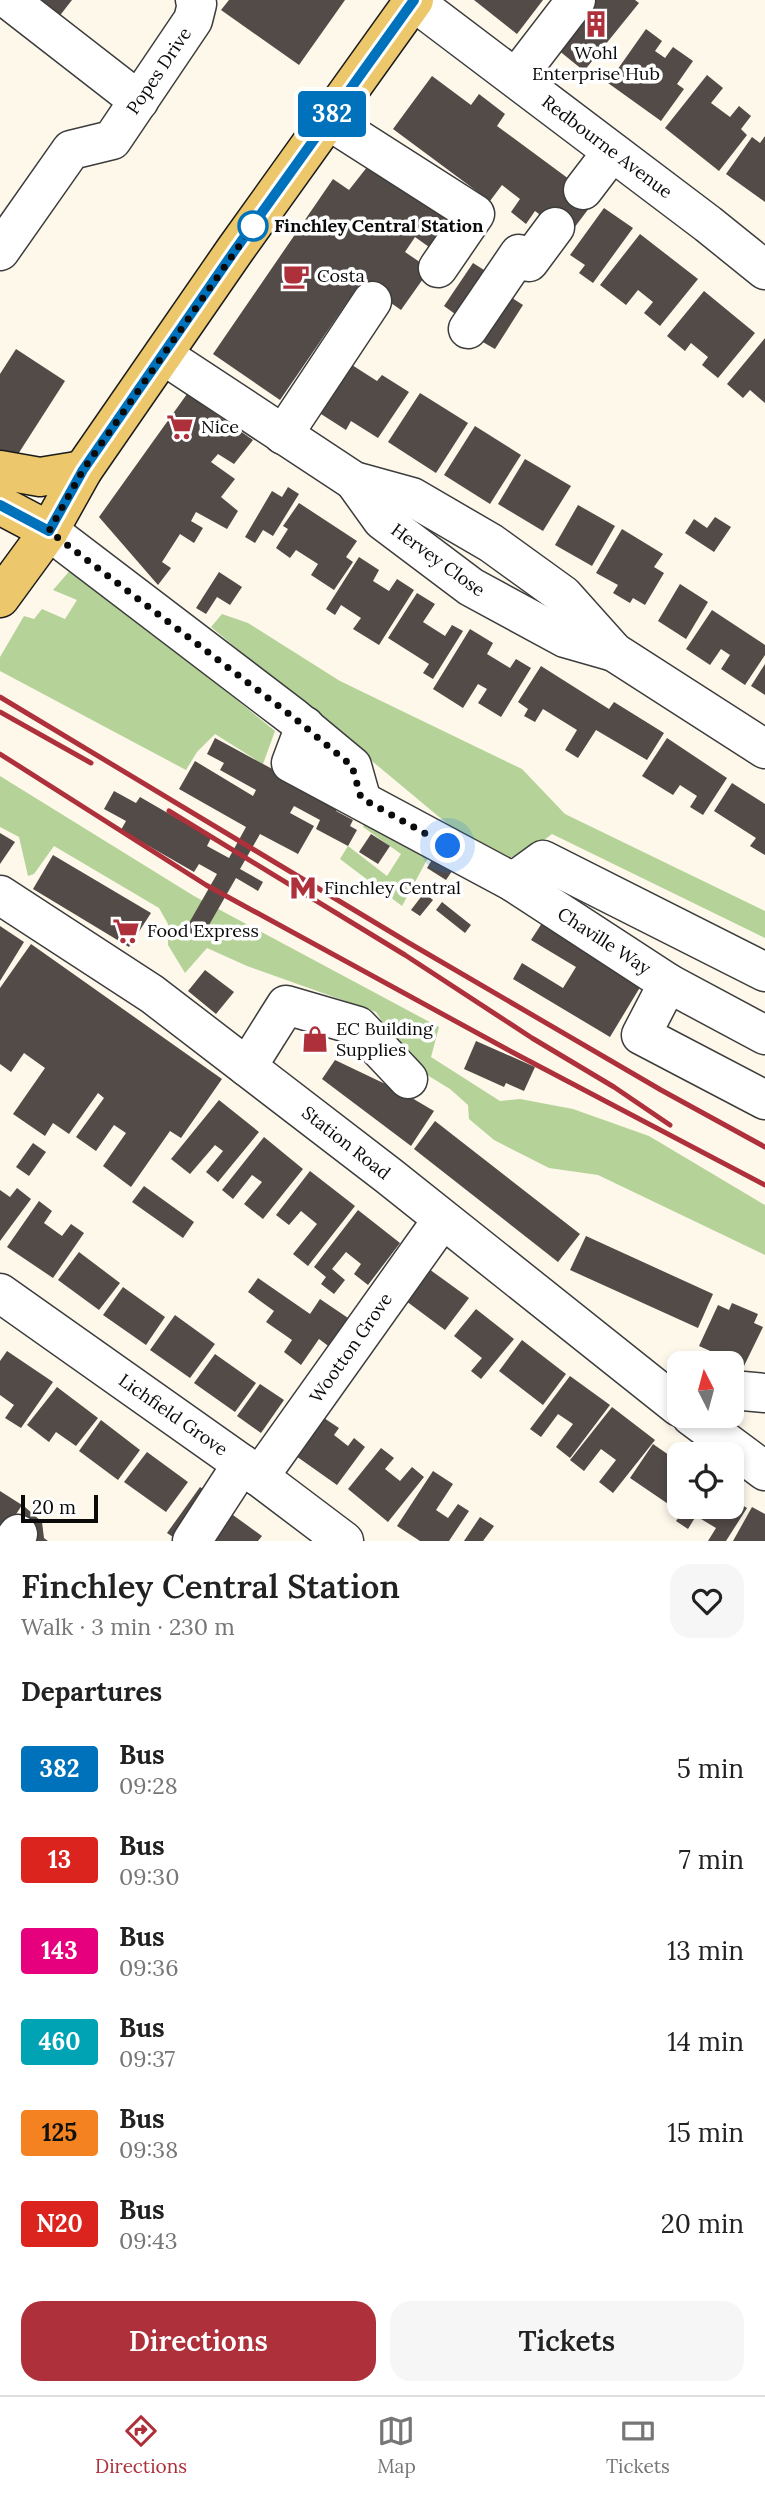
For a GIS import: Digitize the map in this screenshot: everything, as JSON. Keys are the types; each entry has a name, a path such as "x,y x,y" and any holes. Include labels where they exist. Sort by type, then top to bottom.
{"main road":[{"path":"0,595 49,531 83,470 413,1"},
{"path":"0,470 40,477 83,470"},
{"path":"0,505 49,531"}],"street":[{"path":"9,0 139,101"},
{"name":"Popes Drive","path":"0,251 71,150 112,140 193,20 197,4 195,0"},
{"path":"516,78 576,0"},
{"name":"Redbourne Avenue","path":"413,1 765,270"},
{"path":"328,120 475,214 438,268"},
{"path":"583,190 612,152"},
{"path":"468,329 519,254 529,262 555,227"},
{"path":"283,435 372,301"},
{"name":"Hervey Close","path":"163,355 354,481 412,497 491,543 563,596 614,652 765,749"},
{"name":"Chaville Way","path":"49,531 304,726 352,766 361,798 513,883 668,983 641,1035 765,1100"},
{"path":"513,883 543,860 765,972"},
{"name":"Station Road","path":"0,895 152,994 667,1394"},
{"path":"668,983 765,1035"},
{"path":"247,1066 286,1005 358,1026 408,1079"},
{"name":"Wootton Grove","path":"192,1541 251,1471 442,1220"},
{"name":"Lichfield Grove","path":"0,1293 251,1471 344,1541"},
{"path":"744,1391 765,1393"},
{"name":"Station Road","path":"710,1428 765,1471"}],"green space":[{"path":"73,567 275,731 263,764 215,734 197,752 186,770 0,671 0,657 24,616 34,619 42,609 65,619 77,600 53,590"},
{"path":"222,614 248,623 340,681 522,769 565,814 765,911 765,938 552,834 530,851 503,860 462,836 211,627"},
{"path":"0,776 194,896 439,1027 431,1057 500,1101 520,1099 573,1109 649,1136 765,1205 765,1255 598,1175 549,1168 494,1140 469,1119 468,1105 450,1089 409,1064 376,1012 247,966 207,948 185,973 168,945 168,924 159,908 54,846 34,874 28,876 19,837 0,827"},
{"path":"366,819 429,856 402,906 340,859 348,846 387,876 401,854 363,827"}],"building":[{"path":"35,0 72,0 58,18"},
{"path":"229,0 345,0 299,65 221,10"},
{"path":"474,0 543,0 517,34"},
{"name":"Wohl Enterprise Hub","path":"588,0 635,0 639,3 584,71 552,45"},
{"path":"646,29 662,41 655,51 665,58 673,47 693,61 677,84 684,89 661,121 608,83"},
{"path":"707,75 723,88 711,103 730,117 739,106 751,116 741,129 747,135 719,171 665,128"},
{"path":"432,76 471,105 479,94 505,114 497,126 596,199 568,236 535,211 526,224 511,212 520,199 502,185 490,201 393,129"},
{"path":"765,136 765,202 726,174 752,137 760,143"},
{"path":"375,157 453,212 429,247 415,237 405,252 430,269 401,310 361,282 280,400 213,354 333,179 349,190"},
{"path":"604,208 633,228 593,283 579,273 585,265 570,255"},
{"path":"640,234 698,279 660,326 644,313 653,302 638,290 626,305 600,285"},
{"path":"473,263 492,275 462,319 444,306"},
{"path":"704,291 755,333 718,378 702,365 708,357 691,343 685,351 667,336"},
{"path":"509,296 523,305 495,349 481,341"},
{"path":"765,338 765,403 750,390 743,398 727,384"},
{"path":"16,349 65,381 13,462 0,454 0,374"},
{"path":"352,365 377,381 382,375 409,392 378,438 351,421 346,430 321,414"},
{"path":"420,393 468,423 436,473 388,442"},
{"path":"187,394 253,440 234,464 218,454 211,462 235,479 221,497 238,511 227,529 196,512 191,521 203,528 194,543 180,534 162,562 171,568 158,585 99,517"},
{"path":"475,426 521,455 490,504 444,475"},
{"path":"525,459 571,486 543,531 498,504"},
{"path":"288,487 299,494 273,536 263,530 255,543 245,537 272,491 282,497"},
{"path":"299,503 357,541 346,557 353,562 334,590 311,575 318,564 296,550 290,558 276,548 288,529 283,526"},
{"path":"578,505 615,526 592,566 555,545"},
{"path":"715,517 731,527 714,552 685,533 694,519 707,528"},
{"path":"622,529 663,554 654,567 664,573 645,605 633,598 630,603 613,593 618,585 596,573"},
{"path":"359,557 379,570 373,581 389,591 397,579 414,590 379,645 353,629 361,618 341,605 335,615 326,609"},
{"path":"219,572 242,587 230,605 217,597 206,614 196,608"},
{"path":"680,584 708,602 686,639 658,621"},
{"path":"417,593 435,604 423,622 445,636 452,625 463,631 433,679 423,673 429,664 388,638"},
{"path":"712,610 765,645 765,655 745,685 721,669 730,655 721,649 710,665 686,649"},
{"path":"470,629 493,643 487,654 510,668 516,659 531,668 501,717 478,703 487,689 478,684 463,708 433,689"},
{"path":"765,664 765,695 751,686"},
{"path":"541,666 609,709 614,702 664,733 647,760 596,730 578,758 565,750 577,730 543,709 535,722 524,716 528,709 518,702"},
{"path":"215,738 339,805 336,811 353,820 350,826 357,830 348,846 316,829 320,820 294,806 290,813 314,826 298,854 260,834 240,869 263,882 258,891 236,878 201,939 185,930 217,874 199,864 194,872 121,830 126,821 104,809 114,791 136,803 140,797 211,838 207,846 229,858 246,827 179,789 195,761 253,796 256,790 220,770 224,763 207,754"},
{"path":"667,738 727,778 703,815 690,807 697,796 680,785 673,795 642,776"},
{"path":"732,783 765,804 765,855 750,846 756,838 714,811"},
{"path":"0,833 15,842 0,864"},
{"path":"371,834 390,846 378,864 359,852"},
{"path":"53,855 151,913 129,947 33,889"},
{"path":"433,858 452,871 446,880 427,868"},
{"path":"424,893 433,900 420,916 411,910"},
{"path":"442,902 471,925 465,933 436,910"},
{"path":"542,923 642,984 610,1037 513,979 522,963 563,988 576,967 531,940"},
{"path":"0,926 24,942 0,981"},
{"path":"31,944 222,1079 181,1138 170,1131 131,1187 103,1166 126,1133 114,1125 96,1151 76,1137 104,1098 98,1093 69,1134 53,1123 45,1136 13,1114 45,1068 24,1053 11,1072 0,1064 0,988"},
{"path":"205,970 234,992 216,1014 188,991"},
{"path":"476,1041 535,1067 524,1091 506,1083 504,1087 464,1069"},
{"path":"335,1060 400,1091 434,1111 411,1146 322,1079"},
{"path":"219,1100 259,1132 218,1182 206,1172 223,1151 215,1145 190,1174 171,1159"},
{"path":"435,1121 580,1234 558,1262 414,1149"},
{"path":"264,1137 303,1169 263,1219 244,1204 262,1182 252,1175 233,1199 222,1190"},
{"path":"33,1143 46,1152 29,1176 16,1167"},
{"path":"310,1171 355,1206 308,1266 293,1254 317,1224 301,1211 289,1225 276,1215"},
{"path":"144,1186 194,1222 183,1238 132,1202"},
{"path":"17,1188 31,1199 0,1241 0,1190 10,1197"},
{"path":"39,1201 52,1211 44,1223 62,1236 71,1224 84,1233 53,1278 7,1247"},
{"path":"358,1210 400,1243 368,1285 354,1274 361,1264 346,1252 332,1269 345,1280 334,1294 321,1284 326,1277 314,1267"},
{"path":"586,1236 713,1294 698,1328 570,1270"},
{"path":"79,1252 120,1283 99,1310 58,1280"},
{"path":"429,1269 469,1298 445,1330 406,1301"},
{"path":"258,1278 310,1314 320,1299 351,1320 331,1348 319,1339 301,1365 284,1352 292,1340 266,1322 274,1311 248,1292"},
{"path":"123,1287 165,1317 146,1345 103,1315"},
{"path":"732,1303 758,1314 754,1323 763,1327 744,1366 744,1351 710,1351 699,1346 718,1305 729,1310"},
{"path":"476,1309 514,1339 481,1379 471,1371 482,1358 454,1336"},
{"path":"175,1315 215,1344 190,1378 150,1350"},
{"path":"522,1340 566,1374 543,1405 499,1371"},
{"path":"7,1351 53,1382 21,1428 5,1418 14,1405 0,1395 0,1361"},
{"path":"215,1354 256,1383 235,1412 194,1383"},
{"path":"570,1376 610,1405 570,1458 556,1447 573,1424 558,1414 541,1437 530,1429"},
{"path":"260,1384 284,1400 261,1433 237,1416"},
{"path":"57,1387 98,1418 76,1446 56,1432 49,1442 27,1425"},
{"path":"612,1407 655,1440 613,1493 599,1482 616,1460 601,1449 584,1471 570,1460"},
{"path":"324,1418 339,1428 334,1435 348,1446 354,1438 365,1447 337,1485 296,1456"},
{"path":"101,1420 140,1450 118,1480 79,1451"},
{"path":"653,1444 667,1454 667,1503 630,1478"},
{"path":"381,1448 394,1458 385,1469 400,1481 412,1467 424,1477 388,1522 348,1489"},
{"path":"147,1452 188,1482 166,1512 124,1482"},
{"path":"433,1471 453,1484 436,1510 448,1518 458,1504 469,1511 449,1541 420,1541 397,1526"},
{"path":"200,1487 213,1496 179,1541 167,1533"},
{"path":"0,1491 22,1505 0,1539"},
{"path":"25,1507 42,1522 44,1538 48,1541 26,1541 16,1523"},
{"path":"752,1507 765,1514 765,1541 733,1541"},
{"path":"226,1510 262,1536 258,1541 204,1541"},
{"path":"480,1517 494,1526 483,1541 464,1541"},
{"path":"677,1519 694,1519 688,1529 676,1521"},
{"path":"701,1519 740,1519 726,1541 708,1541 716,1528"}],"railway":[{"path":"0,697 409,943 661,1090 765,1147"},
{"path":"0,712 91,763"},
{"path":"0,754 206,885 512,1052 765,1185"},
{"path":"169,811 405,955 670,1125"}],"bus line":[{"name":"382","path":"0,505 49,531 83,470 235,250 414,0"}],"place":[{"name":"Wohl Enterprise Hub","path":"596,24"},
{"name":"Finchley Central Station","path":"253,226"},
{"name":"Costa","path":"296,276"},
{"name":"Nice","path":"180,427"},
{"name":"Finchley Central","path":"303,888"},
{"name":"Food Express","path":"126,931"},
{"name":"EC Building Supplies","path":"315,1039"}],"route":[{"path":"253,226 83,470 49,531 293,717 352,766 361,798 448,846"}]}
